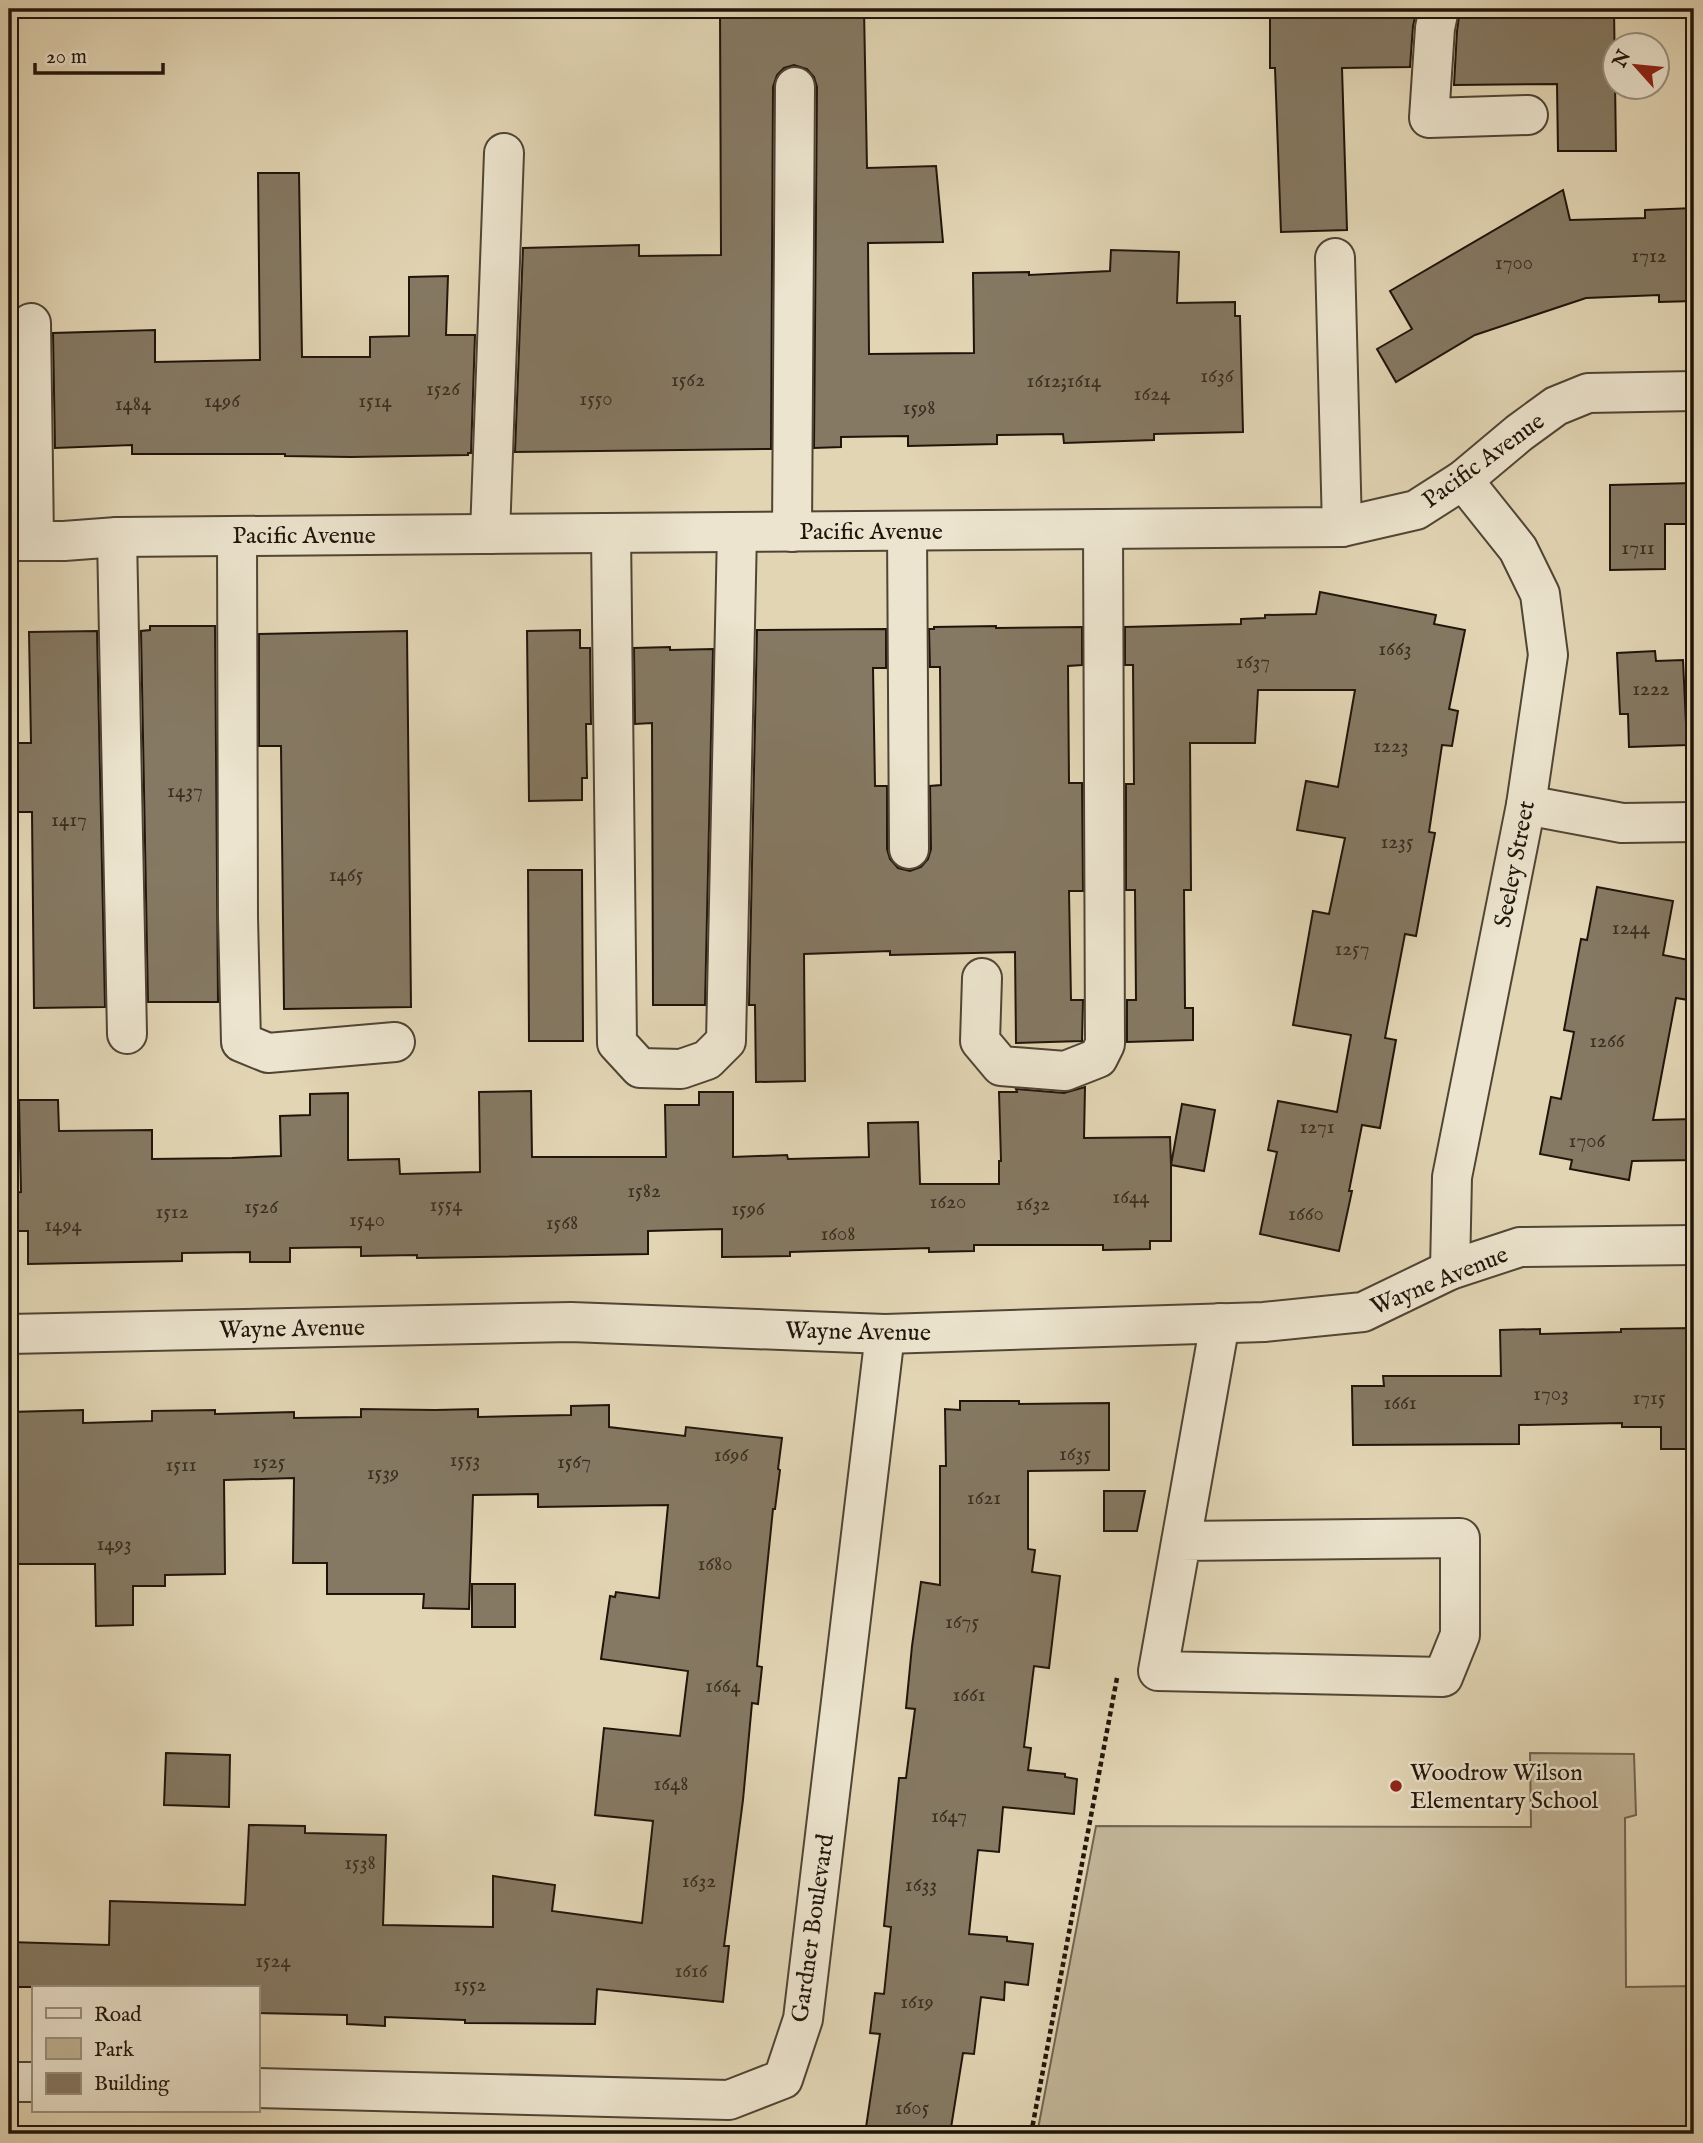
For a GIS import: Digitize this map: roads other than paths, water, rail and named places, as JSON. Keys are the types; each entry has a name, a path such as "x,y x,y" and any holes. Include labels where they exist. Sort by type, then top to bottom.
{"street":[{"path":"1439,9 1435,28 1429,118 1528,115"},
{"path":"792,532 795,87"},
{"path":"491,534 505,153"},
{"path":"1335,258 1342,527"},
{"path":"22,541 31,323"},
{"name":"Pacific Avenue","path":"22,541 117,537 1342,527 1416,510 1463,480 1556,406 1588,393 1694,391"},
{"name":"Seeley Street","path":"1450,1270 1452,1177 1526,805 1548,655 1540,594 1518,549 1463,480"},
{"path":"982,978 979,1041 1001,1066 1065,1071 1098,1058 1105,1044 1102,529"},
{"path":"906,531 909,849"},
{"path":"611,533 617,1043 640,1068 681,1069 707,1060 726,1041 737,532"},
{"path":"237,536 241,1042 268,1053 395,1042"},
{"path":"117,537 127,1034"},
{"path":"1526,805 1622,822 1694,822"},
{"name":"Wayne Avenue","path":"9,1334 571,1322 885,1334 1284,1321 1363,1312 1450,1270 1520,1247 1694,1245"},
{"path":"1181,1541 1460,1538 1460,1635 1443,1677 1158,1671 1181,1541 1220,1323"},
{"name":"Gardner Boulevard","path":"259,2088 729,2100 783,2079 803,2019 885,1334"},
{"path":"9,2082 32,2082"}],"place":[{"name":"Woodrow Wilson Elementary School","path":"1396,1786"}]}
